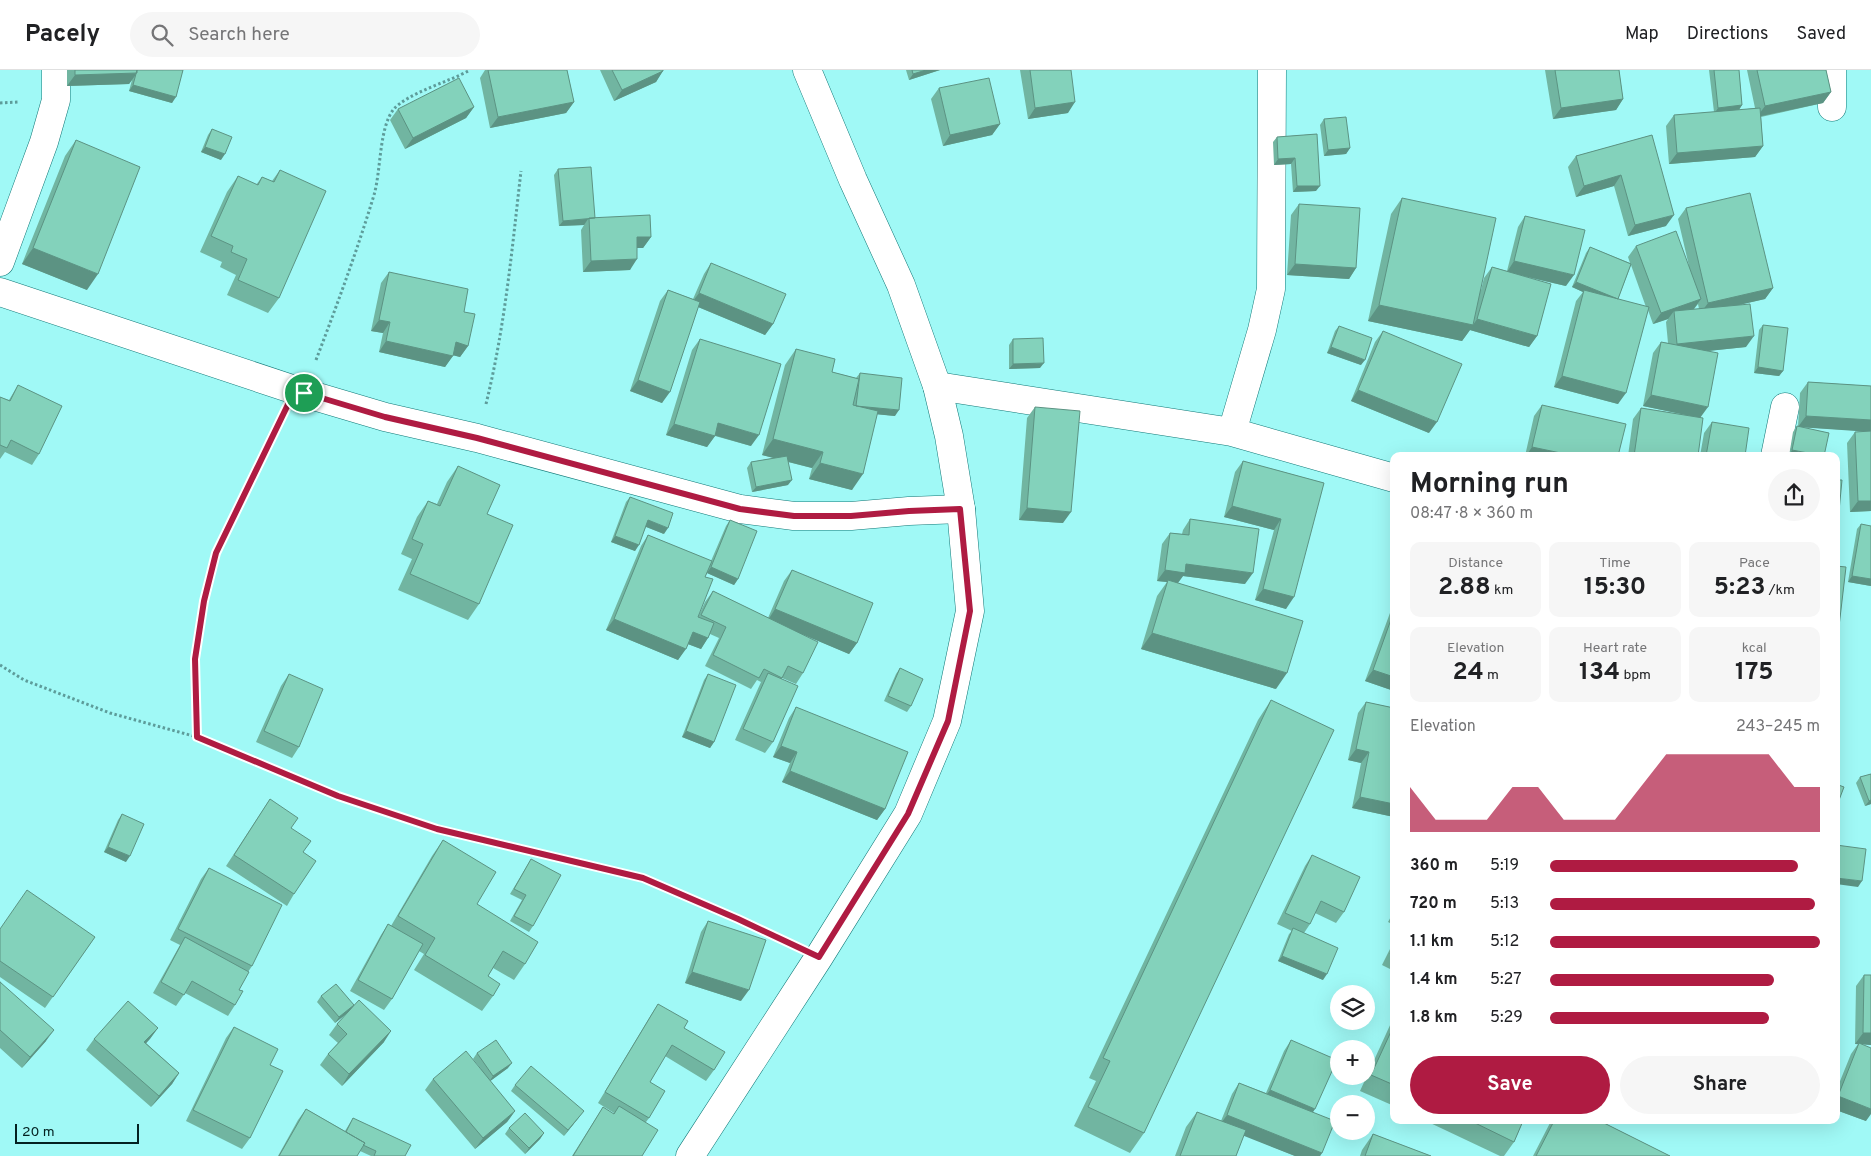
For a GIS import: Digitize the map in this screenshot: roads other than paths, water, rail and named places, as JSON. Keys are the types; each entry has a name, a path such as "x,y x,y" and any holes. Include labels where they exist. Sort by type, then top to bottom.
{"street":[{"path":"0,262 44,142 56,100 56,70"},
{"path":"690,1156 819,957 908,814 948,721 970,611 960,509 949,436 937,386 901,285 853,180 808,70"},
{"path":"1232,432 1262,330 1271,289 1272,70"},
{"path":"1832,70 1832,108"},
{"path":"0,292 299,392 385,417 477,438 740,509 794,516 851,516 960,509"},
{"path":"937,386 1232,432 1390,477"},
{"path":"1776,452 1785,407"}]}
